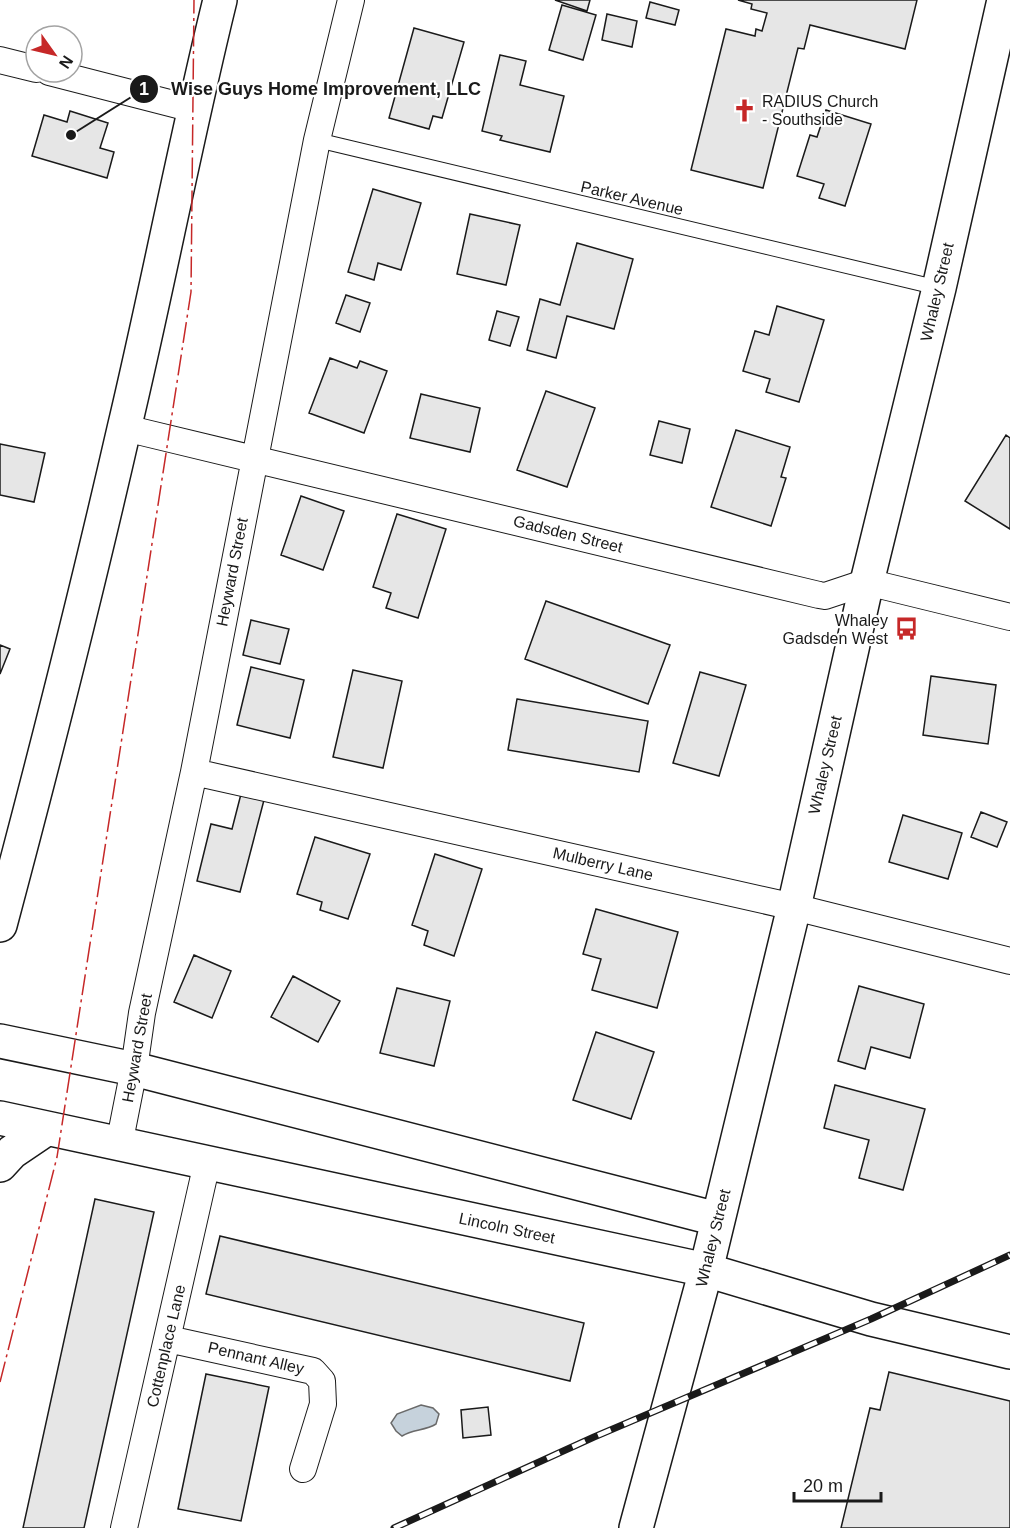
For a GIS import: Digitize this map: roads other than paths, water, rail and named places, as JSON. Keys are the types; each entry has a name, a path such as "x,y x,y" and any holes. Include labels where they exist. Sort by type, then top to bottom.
{"street":[{"path":"0,925 41,772 125,428 193,109 219,0"},
{"name":"Heyward Street","path":"119,1145 134,1070 142,1013 194,772 317,140 351,0"},
{"name":"Whaley Street","path":"636,1528 706,1270 794,907 867,582 939,288 1004,0"},
{"path":"0,60 24,66"},
{"path":"84,81 193,109"},
{"name":"Gadsden Street","path":"125,428 254,457 819,595 825,596 867,582"},
{"path":"867,582 1010,617"},
{"name":"Mulberry Lane","path":"194,772 794,907 1010,961"},
{"path":"0,1041 134,1070 717,1219"},
{"name":"Lincoln Street","path":"0,1118 706,1270 871,1319 1010,1352"},
{"path":"0,1165 12,1152 46,1129"},
{"name":"Cottenplace Lane","path":"124,1528 207,1163"},
{"name":"Pennant Alley","path":"168,1339 313,1371 322,1381 323,1404 303,1469"}],"lane":[{"name":"Parker Avenue","path":"317,140 939,288"}],"railway":[{"path":"394,1528 594,1437 871,1319 1010,1255"}],"place":[{"name":"RADIUS Church - Southside","path":"744,110"},
{"name":"Wise Guys Home Improvement, LLC","path":"71,135"},
{"name":"Whaley Gadsden West","path":"906,629"}]}
